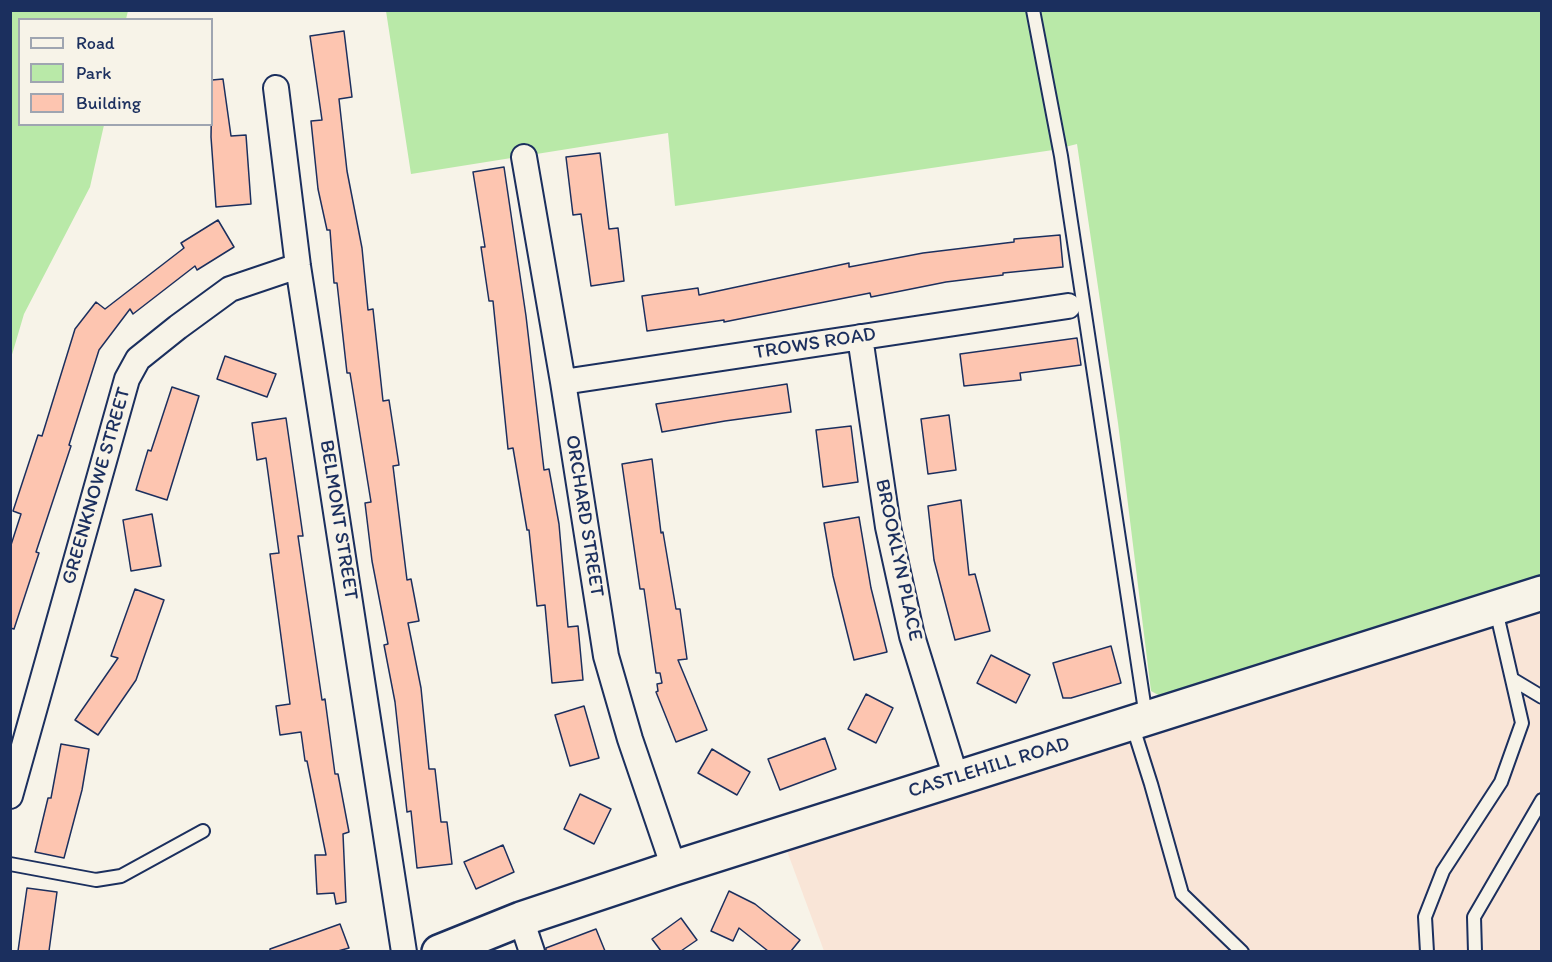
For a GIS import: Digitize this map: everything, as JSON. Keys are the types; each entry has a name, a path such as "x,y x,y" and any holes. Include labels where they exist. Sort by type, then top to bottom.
{"main road":[{"name":"CASTLEHILL ROAD","path":"439,951 521,919 674,868 1542,593"}],"street":[{"name":"BELMONT STREET","path":"276,88 298,266 404,951"},
{"name":"ORCHARD STREET","path":"524,157 563,382 606,656 630,739 674,868"},
{"name":"GREENKNOWE STREET","path":"10,796 128,379 138,358 230,289 298,266"},
{"name":"TROWS ROAD","path":"563,382 1068,306"},
{"name":"BROOKLYN PLACE","path":"860,337 888,527 912,636 956,778"},
{"path":"521,919 532,951"}],"lane":[{"path":"1033,10 1061,156 1139,721 1151,784 1182,894 1242,951"},
{"path":"1427,951 1425,917 1443,871 1501,782 1522,723 1496,608"},
{"path":"1512,678 1542,697"},
{"path":"1475,951 1474,917 1542,800"},
{"path":"10,864 96,880 121,876 203,831"}],"shaded area":[{"path":"1541,610 1541,951 824,951 787,851"}],"green space":[{"path":"11,10 128,11 126,18 18,18 18,126 104,126 90,187 24,314 11,358"},
{"path":"386,11 1541,11 1541,578 1162,697 1151,691 1118,423 1077,144 1053,150 675,206 668,133 411,174"}],"building":[{"path":"344,31 352,97 339,99 347,171 362,248 368,310 373,309 383,401 389,400 399,465 393,466 407,580 411,579 419,621 408,623 421,688 429,769 435,769 441,822 447,822 452,864 417,868 411,811 407,812 395,702 384,645 388,644 372,561 365,503 371,502 350,373 347,373 337,283 334,283 330,230 327,230 318,189 311,121 322,120 310,36"},
{"path":"223,79 231,136 246,135 251,204 216,207 211,137 213,80"},
{"path":"600,153 609,229 618,228 624,281 591,286 581,214 573,215 566,157"},
{"path":"504,167 526,316 544,470 549,469 559,524 568,627 578,626 583,680 552,683 545,605 537,606 529,530 527,530 513,448 508,449 493,301 489,301 481,247 485,247 473,172"},
{"path":"218,220 234,247 197,270 195,266 133,314 130,309 99,350 69,445 71,446 36,552 39,553 14,629 10,628 10,548 21,514 13,511 38,435 42,436 75,329 96,302 105,309 184,248 181,243"},
{"path":"1060,235 1063,267 1003,273 1003,275 946,282 871,297 870,293 724,322 724,320 647,331 642,296 698,288 699,295 849,263 849,267 923,253 1014,242 1014,239"},
{"path":"1077,338 1081,365 1020,373 1021,380 964,386 960,354"},
{"path":"225,356 276,374 267,397 217,379"},
{"path":"787,384 791,412 662,432 656,404"},
{"path":"172,387 199,396 167,500 136,490 148,450 151,451"},
{"path":"949,415 956,470 928,474 921,419"},
{"path":"286,418 303,536 298,536 322,700 325,699 335,774 338,774 349,832 343,834 346,902 336,904 334,893 317,894 315,855 326,855 307,761 305,761 301,732 280,735 276,706 290,704 270,554 279,553 266,458 257,460 252,423"},
{"path":"851,426 858,482 823,487 816,430"},
{"path":"652,459 661,533 663,532 676,609 680,609 687,659 678,660 707,730 676,742 656,692 658,691 657,684 662,683 660,673 656,673 644,589 640,589 622,464"},
{"path":"961,500 969,575 975,574 990,631 955,640 934,560 928,506"},
{"path":"152,514 161,566 131,571 123,520"},
{"path":"859,517 871,588 887,652 854,660 833,576 824,523"},
{"path":"135,589 164,600 136,680 98,735 75,720 118,658 111,656"},
{"path":"1111,646 1121,683 1071,698 1063,698 1053,663"},
{"path":"991,655 1030,675 1016,703 977,683"},
{"path":"866,694 893,708 876,743 848,729"},
{"path":"584,706 599,758 570,766 555,715"},
{"path":"825,738 836,769 780,790 768,759"},
{"path":"61,744 89,749 82,790 64,858 35,852 48,798 51,798"},
{"path":"712,749 750,772 737,795 698,773"},
{"path":"580,794 611,809 594,844 564,829"},
{"path":"503,845 514,872 476,889 464,862"},
{"path":"27,888 57,892 49,951 18,951"},
{"path":"729,891 755,904 800,940 791,951 768,951 739,928 733,941 711,931"},
{"path":"681,918 697,940 681,951 661,951 652,939"},
{"path":"340,924 349,948 338,951 270,951 270,949"},
{"path":"596,929 605,951 546,951 546,948"}]}
